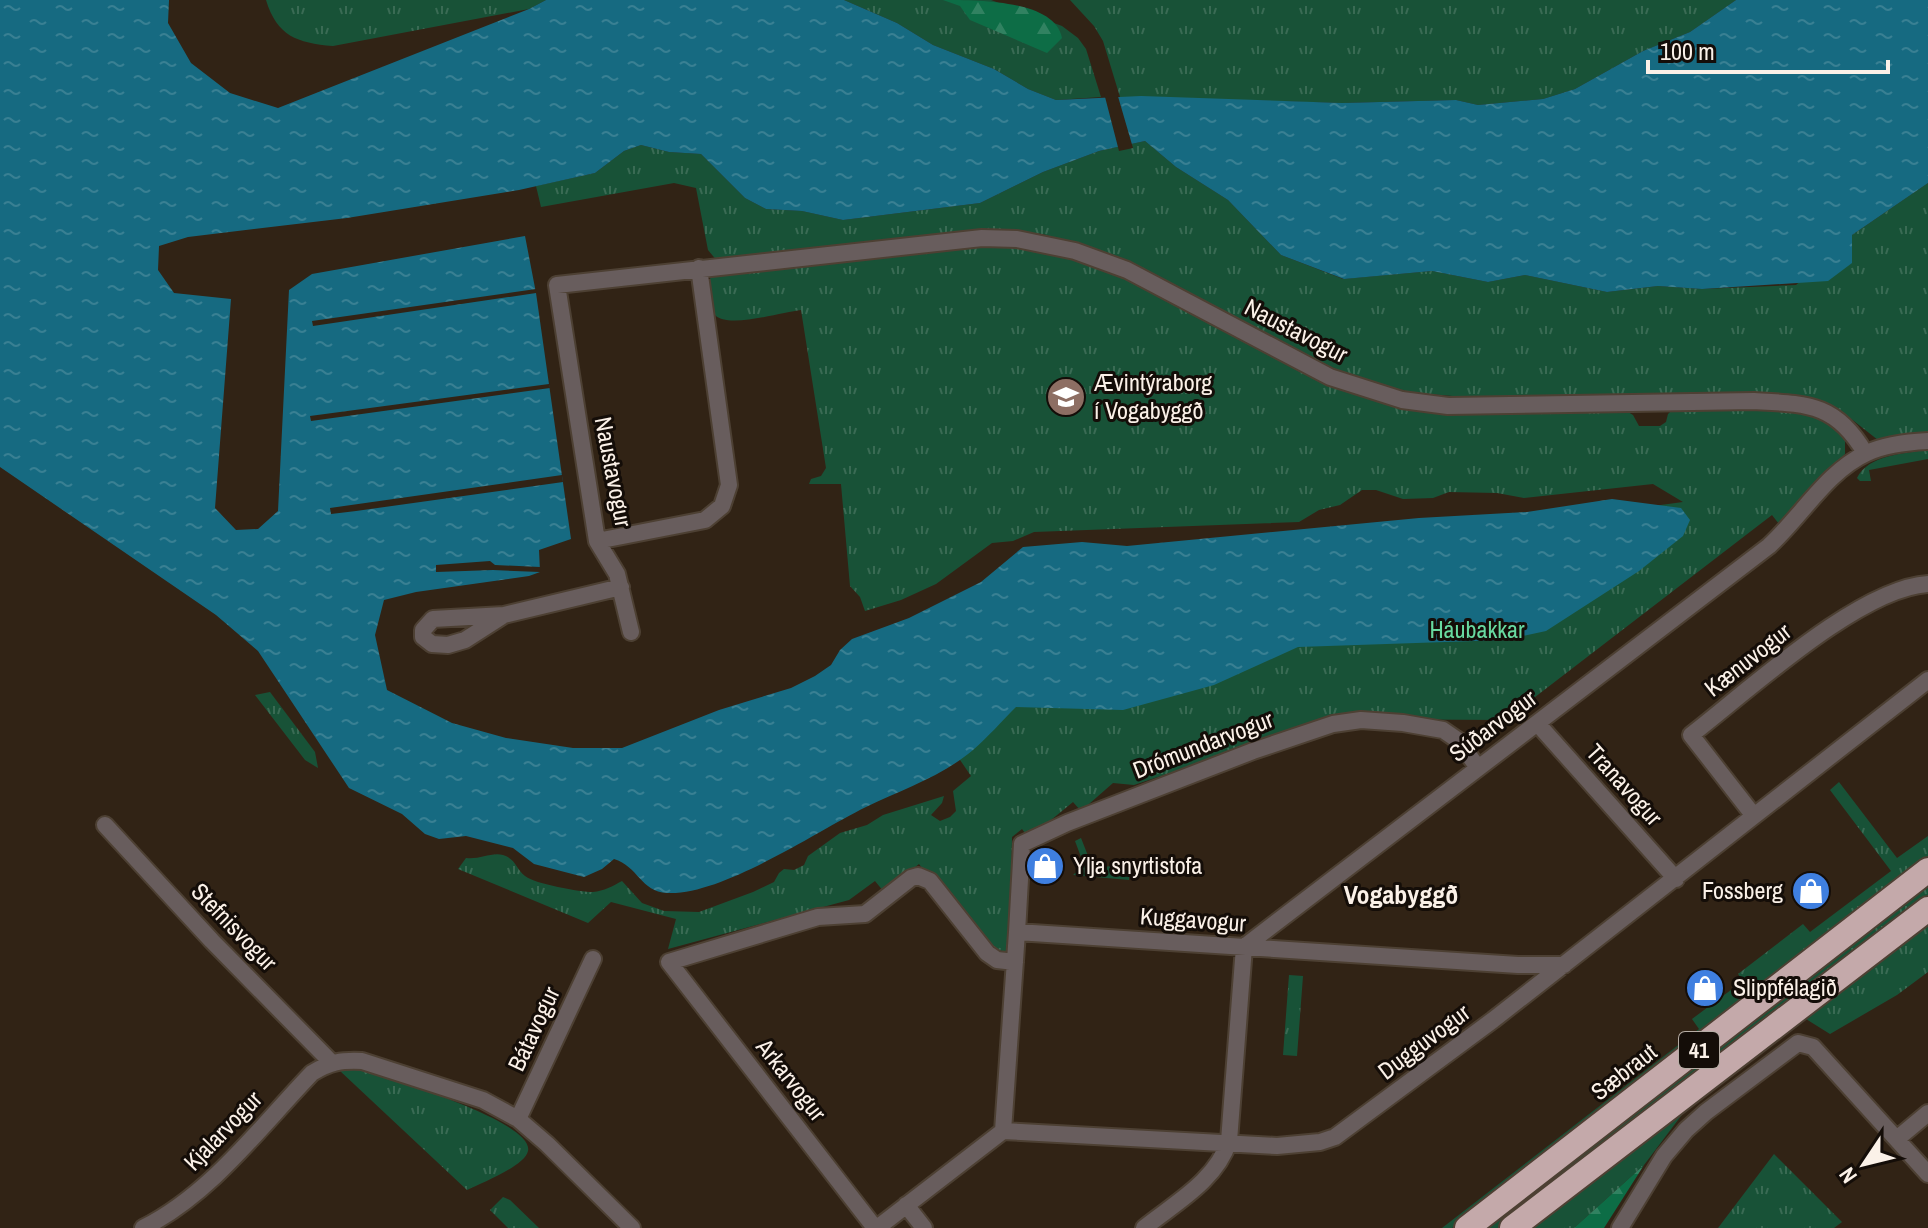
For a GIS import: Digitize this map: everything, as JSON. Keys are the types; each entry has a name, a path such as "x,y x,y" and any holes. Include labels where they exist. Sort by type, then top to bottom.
{"highway":[{"name":"Sæbraut","path":"1467,1228 1928,870"},
{"name":"41","path":"1512,1228 1928,909"}],"street":[{"name":"Naustavogur","path":"699,268 729,485 722,506 705,520 597,541 557,285 699,268 982,238 1045,243 1101,260 1150,281 1330,377 1381,395 1448,406 1789,403 1817,408 1833,415 1845,423 1865,453"},
{"name":"Súðarvogur","path":"1244,947 1769,546 1825,486 1865,453 1928,441"},
{"path":"597,541 621,587 631,632"},
{"name":"Kænuvogur","path":"1754,816 1691,735 1834,624 1886,595 1928,584"},
{"path":"504,615 621,587"},
{"name":"Dugguvogur","path":"1003,1131 1277,1146 1320,1142 1335,1137 1676,879 1928,680"},
{"name":"Drómundarvogur","path":"1017,932 1022,844 1067,823 1253,751 1333,724 1361,720 1403,723 1451,734 1478,768"},
{"name":"Tranavogur","path":"1537,723 1676,879"},
{"name":"Stefnisvogur","path":"105,825 212,941 331,1062"},
{"name":"Arkarvogur","path":"876,1228 669,962 818,917 865,914 911,878 918,876 930,881 987,953 997,960 1015,962"},
{"path":"876,1228 1003,1131 1017,932"},
{"name":"Kuggavogur","path":"1017,932 1518,965 1564,965"},
{"path":"1144,1228 1223,1159 1229,1141 1244,947"},
{"name":"Bátavogur","path":"518,1119 593,959"},
{"path":"1620,1228 1664,1156 1706,1112 1793,1045 1804,1043 1813,1047 1928,1174"},
{"path":"331,1062 362,1061 483,1100 518,1119 631,1225"},
{"name":"Kjalarvogur","path":"143,1228 178,1208 200,1189 312,1073 331,1062"},
{"path":"1898,1138 1928,1113"},
{"path":"906,1205 924,1228"}],"green space":[{"path":"266,0 546,0 529,9 333,46 309,43 290,35 276,22"},
{"path":"844,0 991,0 1062,26 1078,38 1086,49 1101,97 1056,100 1028,89 994,69 933,45 897,23"},
{"path":"943,0 994,2 1030,9 1056,25 1062,38 1047,53 970,20 960,6"},
{"path":"1070,0 1736,0 1690,32 1643,51 1575,89 1543,99 1478,105 1456,100 1342,103 1120,97 1103,41"},
{"path":"1145,141 1176,167 1228,200 1281,255 1343,279 1432,271 1488,282 1525,275 1607,292 1658,286 1702,289 1796,285 1852,235 1928,183 1928,432 1878,440 1850,418 1823,403 1787,395 1466,397 1414,393 1367,382 1317,361 1144,269 1087,246 1042,234 981,229 718,262 708,250 696,188 674,183 541,207 536,186 595,173 624,151 641,145 669,152 701,154 745,198 766,209 802,211 843,220 980,203 1043,172 1099,151"},
{"name":"Háubakkar","path":"966,243 1034,248 1100,264 1387,402 1623,409 1633,415 1639,426 1660,426 1674,408 1742,406 1818,412 1845,433 1845,454 1779,524 1772,515 1505,720 1331,719 1134,785 1113,783 1081,811 1073,802 1029,838 1022,829 1012,837 1010,953 988,944 919,864 884,892 875,881 849,900 668,949 676,919 611,902 588,923 458,869 466,858 503,855 511,859 525,876 538,882 593,892 622,881 642,903 664,911 699,912 774,882 784,869 794,870 804,865 808,856 840,833 867,825 883,815 944,796 931,815 940,821 956,811 953,791 971,776 900,672 1564,518 1683,502 1653,484 1524,498 1497,493 1449,492 1433,498 1403,499 1376,490 1362,490 1340,505 1319,510 1299,522 1034,532 1013,541 992,543 936,584 901,600 865,611 860,597 850,586 841,484 809,484 826,468 801,310 743,320 722,319 711,309 709,282 718,270"},
{"path":"1928,450 1928,459 1869,470 1871,481 1857,478 1862,470 1878,460"},
{"path":"270,692 315,752 318,768 305,760 255,695"},
{"path":"1839,782 1897,858 1928,836 1928,860 1452,1228 1442,1228 1699,1029 1692,1019 1743,981 1738,974 1803,924 1810,932 1891,871 1830,790"},
{"path":"1081,838 1092,866 1130,863 1129,880 1073,875 1084,865 1075,841"},
{"path":"1928,883 1928,895 1499,1228 1482,1228"},
{"path":"1928,925 1928,972 1897,995 1830,1034 1806,1019"},
{"path":"1289,975 1303,976 1297,1056 1283,1055"},
{"path":"356,1068 454,1101 508,1126 524,1139 528,1151 525,1157 492,1179 467,1190 339,1070"},
{"path":"1684,1112 1644,1165 1574,1228 1527,1228"},
{"path":"1774,1154 1842,1222 1834,1228 1718,1228"},
{"path":"1644,1165 1604,1228 1574,1228"},
{"path":"503,1197 539,1228 508,1228 490,1210"}],"water":[{"path":"0,0 169,0 168,23 191,63 230,93 278,108 546,0 844,0 897,23 933,45 994,69 1028,89 1056,100 1141,96 1342,103 1456,100 1478,105 1543,99 1575,89 1643,51 1690,32 1736,0 1928,0 1928,183 1852,235 1852,263 1828,281 1702,289 1658,286 1607,292 1525,275 1488,282 1432,271 1344,279 1281,255 1228,200 1176,167 1145,141 1099,151 1043,172 980,203 843,220 802,211 766,209 745,198 701,154 669,152 641,145 624,151 595,173 519,190 347,218 188,237 159,246 158,270 174,293 231,299 215,508 236,530 258,529 278,511 289,290 312,274 525,236 571,539 539,550 540,572 529,576 416,592 384,600 375,635 387,690 452,723 506,738 573,748 622,748 719,710 791,688 831,665 840,650 852,639 909,618 981,582 1023,547 1082,542 1127,546 1419,518 1527,512 1612,499 1681,508 1690,520 1683,536 1639,571 1546,631 1504,640 1298,647 1214,685 1123,710 1016,707 973,750 935,775 866,807 741,874 689,891 667,893 651,888 629,867 614,859 602,869 584,877 534,864 513,848 466,836 439,839 425,834 402,814 349,788 258,651 216,615 0,467"}],"pier":[{"path":"1104,93 1117,93 1133,148 1119,151"},
{"path":"536,289 536,293 313,326 312,321"},
{"path":"549,384 550,388 311,421 310,416"},
{"path":"562,475 563,482 331,514 330,508"},
{"path":"490,561 495,565 540,567 540,572 436,572 436,565"}],"place":[{"name":"Ævintýraborg í Vogabyggð","path":"1066,397"},
{"name":"Ylja snyrtistofa","path":"1045,866"},
{"name":"Fossberg","path":"1811,891"},
{"name":"Slippfélagið","path":"1705,988"}],"district":[{"name":"Vogabyggð","path":"1401,895"}]}
